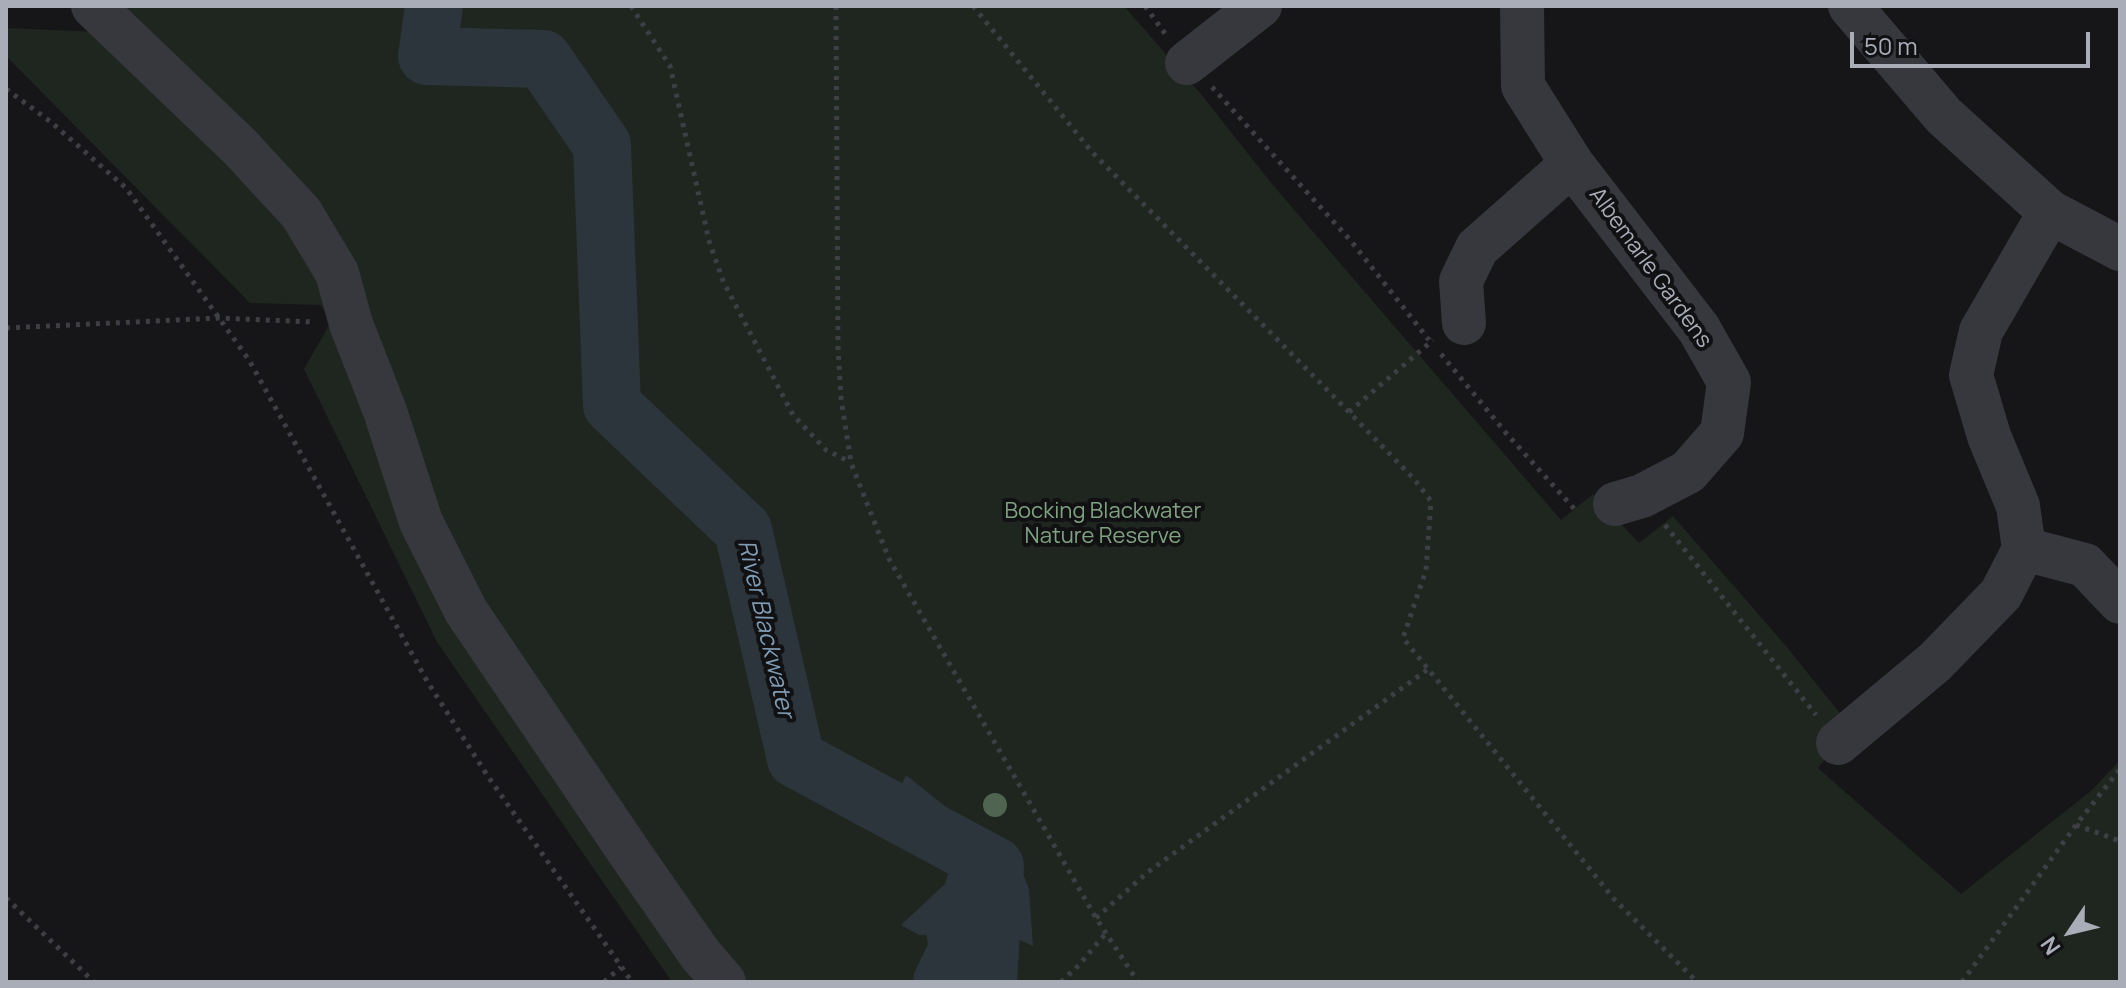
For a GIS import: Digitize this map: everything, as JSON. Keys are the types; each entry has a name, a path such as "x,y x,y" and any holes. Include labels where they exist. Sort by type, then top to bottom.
{"street":[{"path":"93,6 240,147 301,213 337,273 351,324 385,411 421,522 466,611 637,865 700,954 724,982"},
{"path":"1187,63 1260,6"},
{"name":"Albemarle Gardens","path":"1522,6 1523,86 1572,164 1699,329 1729,382 1722,433 1688,472 1629,500"},
{"path":"1850,6 1944,116 2050,212 2120,249"},
{"name":"Albemarle Gardens","path":"1447,332 1461,281 1477,248 1572,164"},
{"path":"1838,743 1935,662 2001,594 2024,549 2018,506 1989,436 1971,375 1981,331 2050,212"},
{"path":"2024,549 2085,565 2120,602"}],"path":[{"path":"631,6 670,66 709,241 723,281 793,415 826,450 851,463"},
{"path":"836,6 838,348 841,398 851,463 889,559 1096,918 1138,982"},
{"path":"973,6 1092,152 1349,412 1414,479 1431,501 1426,570 1403,638 1614,899 1697,982"},
{"path":"1145,6 1187,63 1229,103 1341,229 1447,332 1576,513 1629,500 1838,743"},
{"path":"6,89 51,122 126,188 249,360 427,681 496,788 632,982"},
{"path":"6,328 219,318 351,324"},
{"path":"1349,412 1447,332"},
{"path":"1096,918 1148,872 1427,670"},
{"path":"1962,982 2120,769"},
{"path":"2076,825 2120,841"},
{"path":"6,898 94,982"},
{"path":"1061,982 1106,933"},
{"path":"604,982 621,967"}],"green space":[{"name":"Bocking Blackwater Nature Reserve","path":"100,6 1124,6 1201,94 1272,184 1561,520 1593,494 1639,543 1673,516 1786,646 1851,727 1818,768 1961,894 2092,790 2120,760 2120,982 672,982 437,642 304,369 331,322 321,305 250,303 6,56 6,28 123,33"}],"shaded area":[{"path":"906,775 1001,851 1018,861 1029,889 1033,946 959,913 944,921 939,934 919,935 901,925 945,884 953,859 928,807 901,786"}],"waterway":[{"name":"River Blackwater","path":"434,6 427,56 543,59 602,145 612,405 743,530 796,759 995,866 988,982"},
{"path":"942,982 958,949 953,916"}]}
